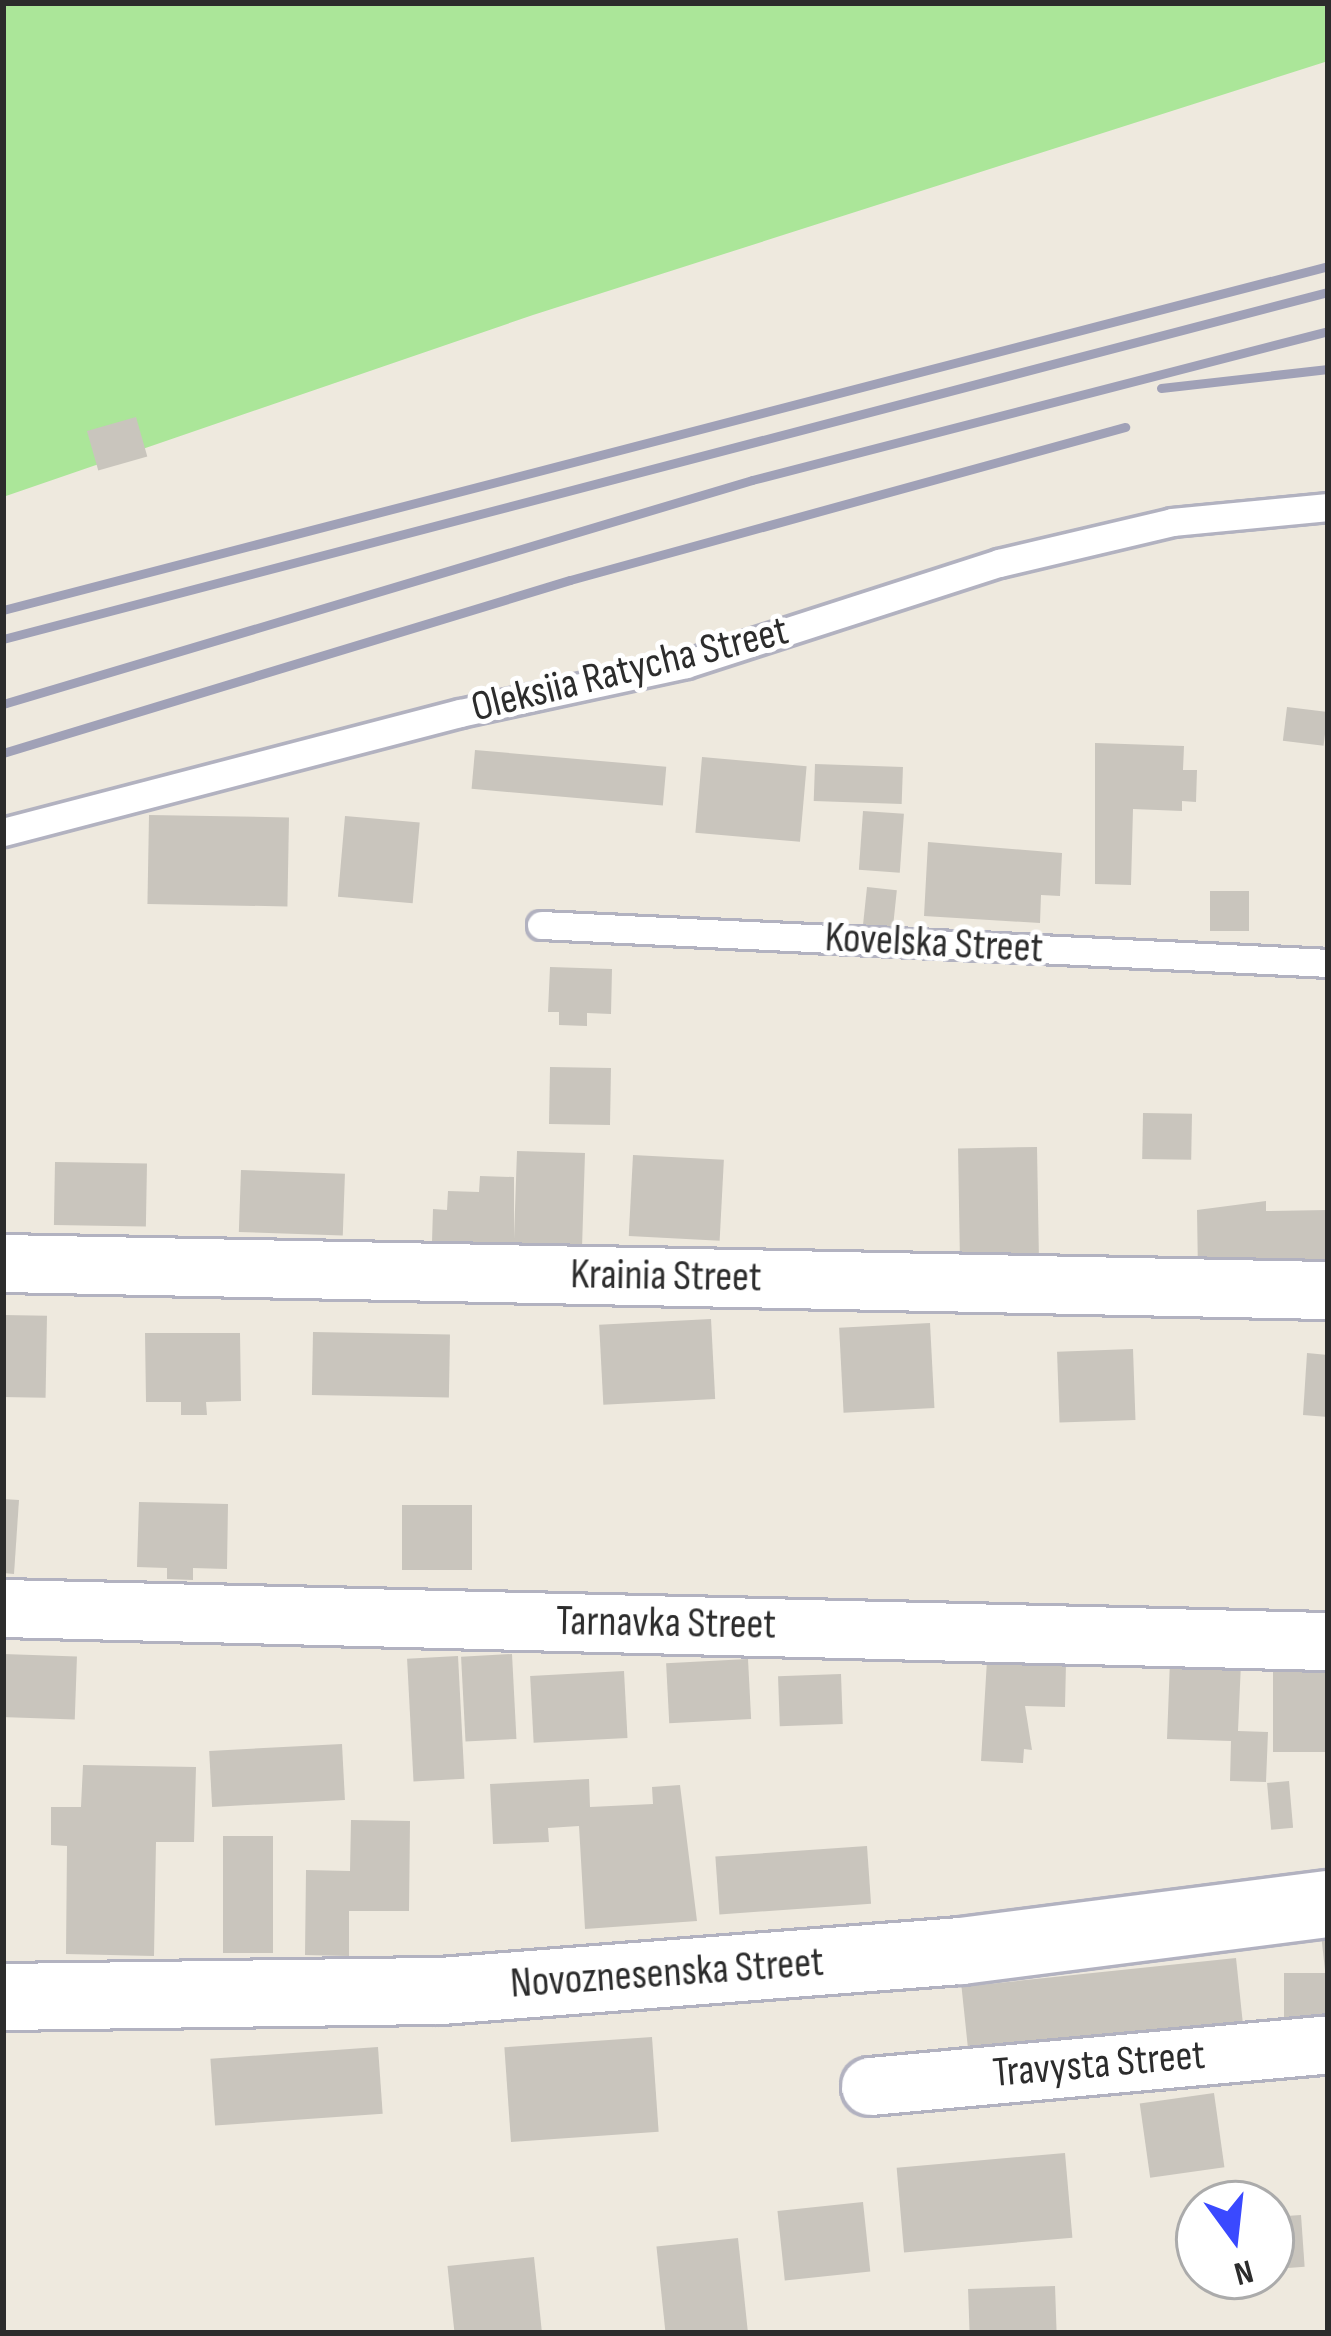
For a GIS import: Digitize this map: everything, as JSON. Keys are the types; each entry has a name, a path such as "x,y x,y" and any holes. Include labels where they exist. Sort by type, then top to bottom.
{"street":[{"name":"Krainia Street","path":"3,1263 1328,1290"},
{"name":"Tarnavka Street","path":"3,1608 1328,1641"},
{"name":"Novoznesenska Street","path":"3,1997 441,1991 961,1951 1328,1904"},
{"name":"Travysta Street","path":"870,2086 1328,2044"}],"lane":[{"name":"Oleksiia Ratycha Street","path":"3,832 460,713 686,664 999,562 1172,522 1328,507"},
{"name":"Kovelska Street","path":"541,925 1328,963"}],"green space":[{"path":"3,3 1328,3 1328,61 533,315 3,497"}],"building":[{"path":"136,417 147,456 98,470 87,431"},
{"path":"1287,707 1328,712 1324,746 1283,741"},
{"path":"1095,743 1184,746 1183,770 1197,770 1196,802 1182,801 1182,811 1133,809 1131,885 1095,884"},
{"path":"475,750 666,767 663,806 472,789"},
{"path":"702,757 807,766 800,842 695,833"},
{"path":"815,764 903,767 902,804 814,801"},
{"path":"863,811 904,814 900,873 859,870"},
{"path":"149,815 289,817 287,906 147,904"},
{"path":"345,816 420,823 413,903 338,897"},
{"path":"928,842 1062,853 1060,896 1041,895 1040,923 924,916"},
{"path":"867,887 897,890 892,933 863,930"},
{"path":"1210,891 1249,891 1249,931 1210,931"},
{"path":"550,967 612,969 611,1014 587,1013 587,1026 559,1025 559,1012 548,1012"},
{"path":"550,1067 611,1068 610,1125 549,1124"},
{"path":"1143,1113 1192,1114 1191,1160 1142,1159"},
{"path":"1037,1147 1039,1253 960,1254 958,1148"},
{"path":"517,1151 585,1153 582,1248 432,1242 433,1209 447,1210 448,1191 479,1192 480,1176 514,1177 514,1239"},
{"path":"633,1155 724,1160 720,1241 629,1236"},
{"path":"55,1162 147,1164 146,1227 54,1225"},
{"path":"241,1170 345,1174 343,1236 239,1232"},
{"path":"1266,1201 1266,1211 1328,1210 1328,1273 1198,1274 1197,1210"},
{"path":"3,1315 47,1316 46,1398 3,1397"},
{"path":"711,1319 715,1399 603,1405 599,1325"},
{"path":"930,1323 934,1408 844,1413 839,1328"},
{"path":"313,1332 450,1334 449,1397 312,1395"},
{"path":"145,1333 240,1333 241,1401 206,1402 207,1415 181,1415 181,1402 146,1402"},
{"path":"1133,1349 1135,1420 1060,1423 1057,1352"},
{"path":"1307,1353 1328,1355 1328,1417 1303,1415"},
{"path":"3,1499 19,1500 14,1574 3,1573"},
{"path":"139,1502 228,1504 227,1569 193,1568 193,1580 167,1579 167,1568 137,1567"},
{"path":"402,1505 472,1505 472,1570 402,1570"},
{"path":"3,1654 77,1657 75,1720 3,1717"},
{"path":"512,1654 516,1739 466,1742 461,1657"},
{"path":"458,1656 464,1779 414,1782 407,1659"},
{"path":"748,1659 751,1719 669,1723 666,1663"},
{"path":"987,1660 1066,1663 1065,1707 1025,1706 1032,1750 1024,1749 1023,1763 981,1761"},
{"path":"1170,1660 1241,1663 1238,1731 1268,1732 1266,1782 1230,1781 1231,1741 1167,1739"},
{"path":"1273,1663 1328,1663 1328,1752 1273,1752"},
{"path":"624,1671 628,1738 534,1743 530,1676"},
{"path":"841,1674 843,1724 780,1726 778,1676"},
{"path":"342,1744 345,1800 212,1807 209,1751"},
{"path":"83,1765 196,1767 194,1842 156,1842 154,1956 66,1954 67,1846 51,1845 51,1807 81,1807"},
{"path":"589,1779 590,1807 653,1804 652,1787 680,1785 697,1921 585,1929 579,1826 548,1828 549,1842 493,1844 490,1784"},
{"path":"1289,1781 1293,1828 1271,1830 1267,1783"},
{"path":"351,1820 410,1821 409,1911 349,1911 349,1956 305,1955 306,1870 350,1871"},
{"path":"223,1836 273,1836 273,1953 223,1953"},
{"path":"867,1846 871,1904 719,1914 715,1857"},
{"path":"1328,1933 1328,1970 1325,1970 1321,1934"},
{"path":"1236,1958 1243,2029 969,2057 962,1987"},
{"path":"1284,1973 1328,1973 1328,2017 1284,2017"},
{"path":"652,2037 659,2132 511,2142 504,2047"},
{"path":"378,2047 383,2114 215,2126 210,2059"},
{"path":"1214,2093 1224,2167 1150,2178 1140,2103"},
{"path":"1065,2153 1072,2238 904,2252 897,2168"},
{"path":"863,2202 870,2272 785,2281 777,2211"},
{"path":"1295,2215 1301,2215 1305,2267 1295,2268"},
{"path":"738,2238 748,2333 666,2333 656,2247"},
{"path":"534,2257 542,2333 455,2333 447,2266"},
{"path":"1055,2286 1057,2333 970,2333 968,2289"}],"railway":[{"path":"3,610 1328,266"},
{"path":"3,639 1328,292"},
{"path":"3,704 752,480 1328,331"},
{"path":"1161,388 1328,369"},
{"path":"3,753 570,580 1125,427"}]}
